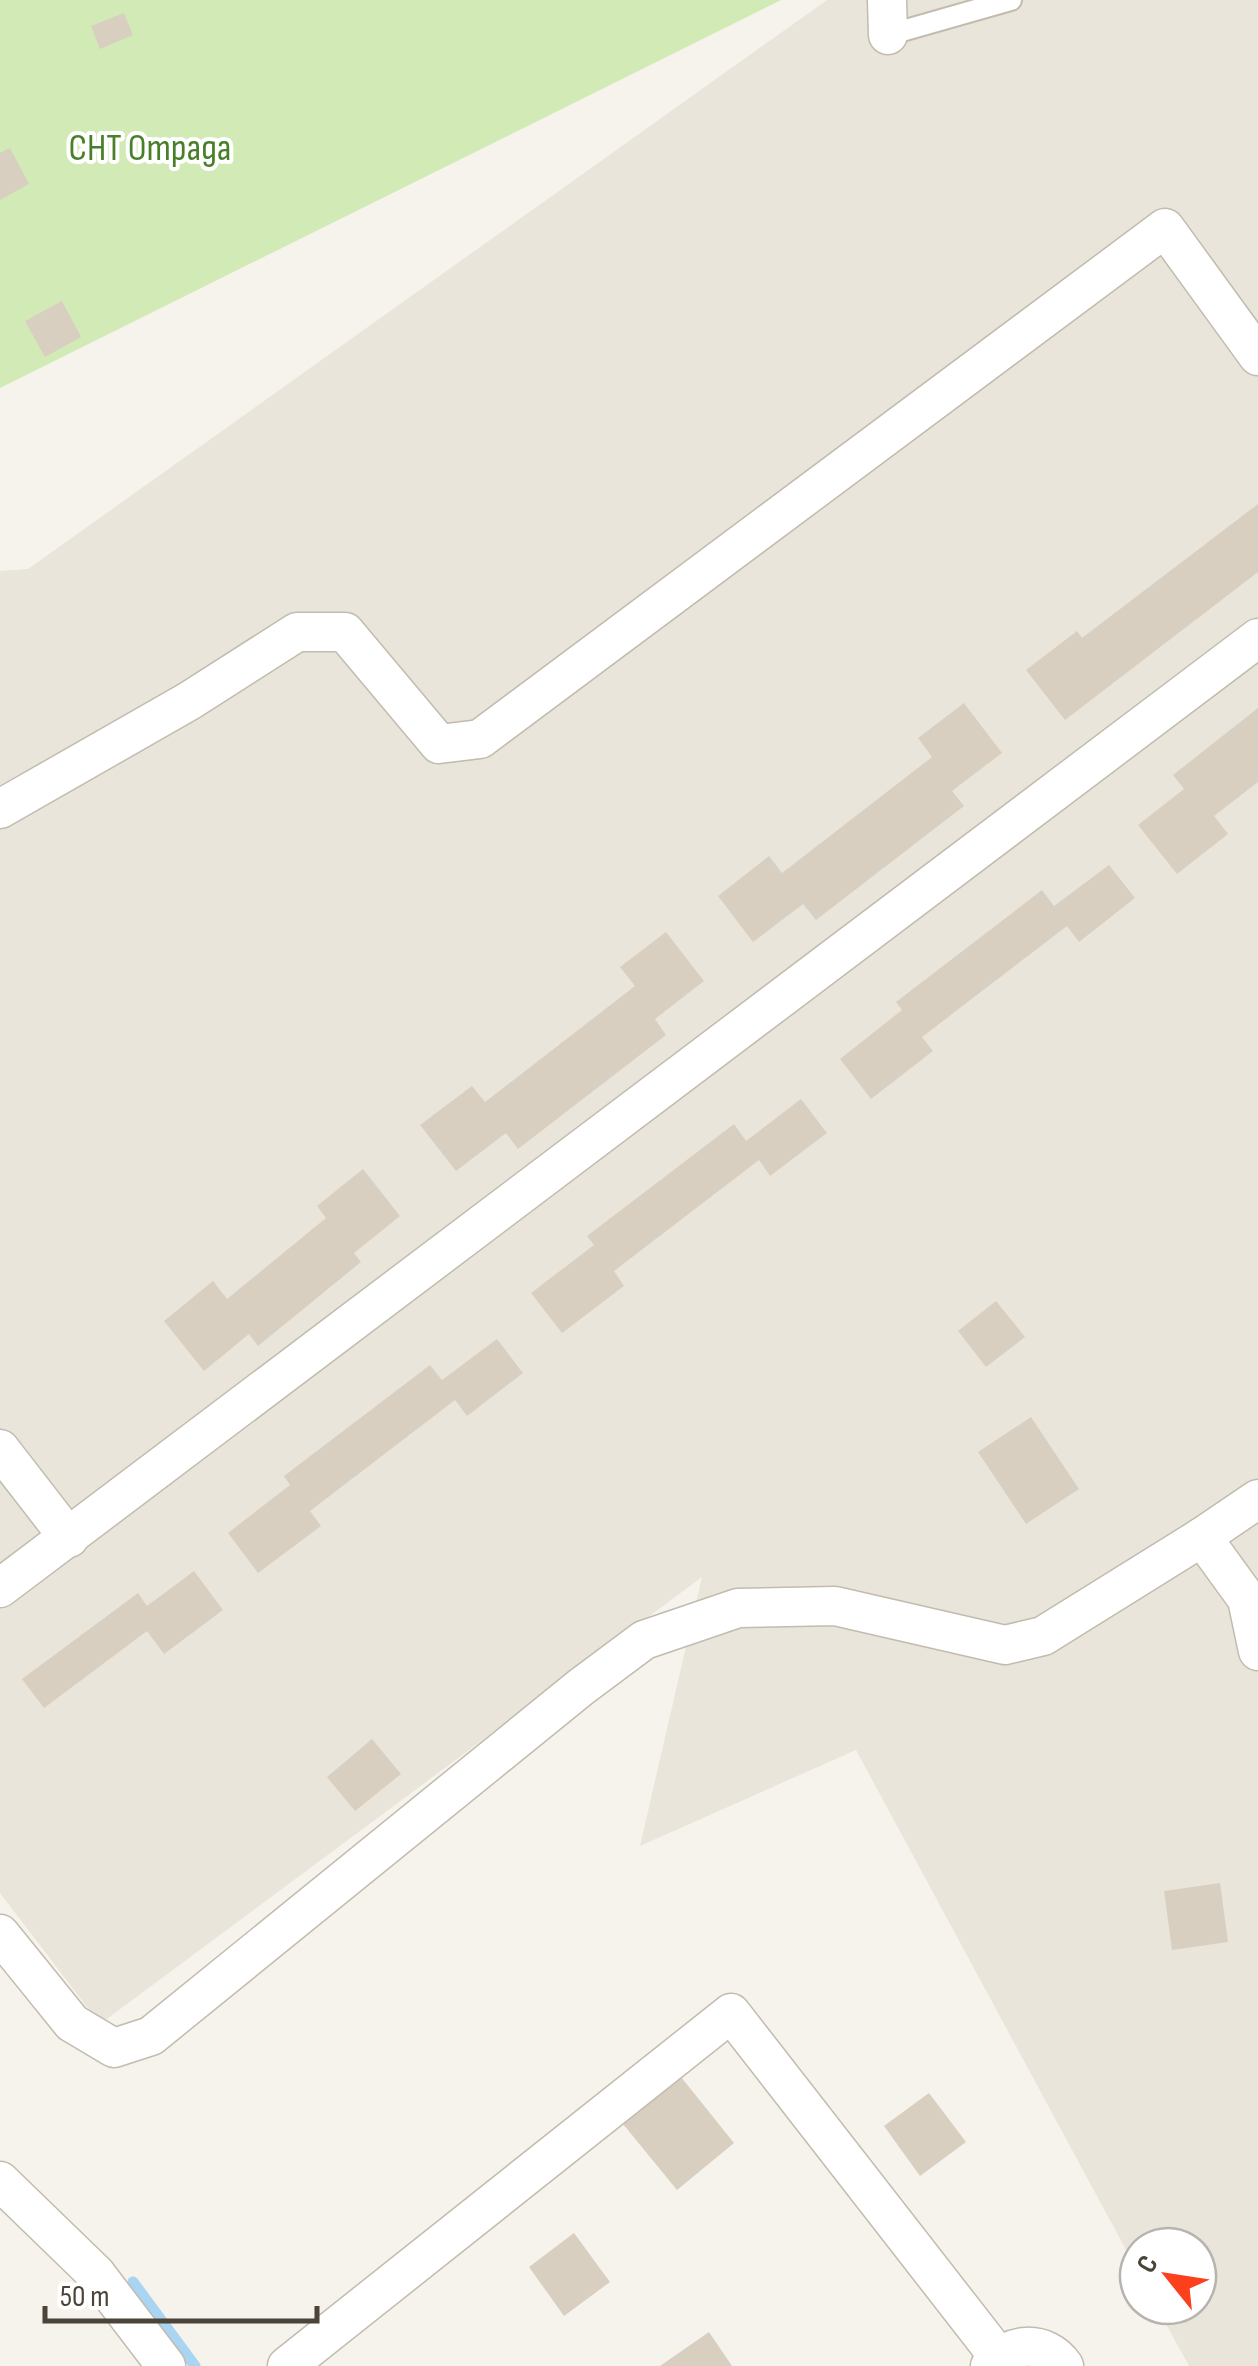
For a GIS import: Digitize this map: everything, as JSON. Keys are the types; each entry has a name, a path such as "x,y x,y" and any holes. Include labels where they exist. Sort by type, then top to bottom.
{"street":[{"path":"0,809 190,701 297,632 345,632 439,744 480,740 1165,228 1258,356"},
{"path":"0,1588 1258,638"},
{"path":"0,1449 68,1538"},
{"path":"0,1934 72,2022 114,2048 151,2036 644,1640 738,1608 834,1606 1005,1644 1043,1636 1202,1538 1258,1498"},
{"path":"1202,1538 1247,1599 1258,1651"},
{"path":"287,2366 730,2013 994,2361 1013,2348 1030,2346 1046,2350 1064,2366"},
{"path":"0,2181 96,2274 166,2366"}],"lane":[{"path":"888,17 1011,0"}],"shaded area":[{"path":"827,0 1258,0 1258,2366 1189,2366 1167,2326 1218,2326 1218,2226 1118,2226 1118,2235 856,1750 640,1846 702,1577 100,2024 0,1893 0,571 28,569"}],"green space":[{"name":"СНТ Отрада","path":"0,0 781,0 0,388"}],"building":[{"path":"124,13 133,35 100,49 91,26"},
{"path":"10,148 29,184 0,200 0,153"},
{"path":"62,301 81,337 45,357 25,321"},
{"path":"1258,504 1258,572 1065,720 1026,670 1077,631 1082,638"},
{"path":"964,703 1002,753 952,791 964,806 816,920 803,904 753,942 718,896 769,856 782,873 932,757 918,738"},
{"path":"1258,708 1258,782 1214,816 1228,834 1177,874 1138,825 1184,789 1173,775"},
{"path":"1109,865 1135,898 1079,942 1067,926 922,1037 933,1051 871,1099 840,1059 902,1010 896,1002 1042,890 1054,906"},
{"path":"666,932 704,981 655,1019 666,1035 518,1149 506,1133 456,1171 420,1125 472,1086 485,1102 635,986 620,967"},
{"path":"801,1099 827,1133 770,1176 759,1160 614,1271 624,1286 562,1333 531,1293 594,1245 587,1236 734,1124 746,1141"},
{"path":"363,1169 400,1216 354,1253 361,1262 258,1346 249,1334 204,1371 164,1321 213,1281 227,1299 326,1218 317,1206"},
{"path":"996,1301 1025,1337 986,1367 958,1331"},
{"path":"497,1339 523,1373 467,1416 455,1400 310,1511 321,1526 258,1573 228,1533 290,1485 284,1476 430,1365 442,1380"},
{"path":"1031,1417 1079,1489 1026,1524 978,1452"},
{"path":"194,1571 223,1610 164,1654 147,1631 44,1708 22,1679 138,1593 147,1606"},
{"path":"372,1739 401,1774 355,1811 327,1777"},
{"path":"1220,1883 1228,1942 1172,1950 1164,1891"},
{"path":"681,2077 734,2143 677,2190 623,2124"},
{"path":"929,2093 966,2142 920,2176 884,2126"},
{"path":"574,2233 610,2282 564,2316 529,2267"},
{"path":"709,2332 732,2366 660,2366"}],"waterway":[{"path":"133,2282 195,2366"}]}
